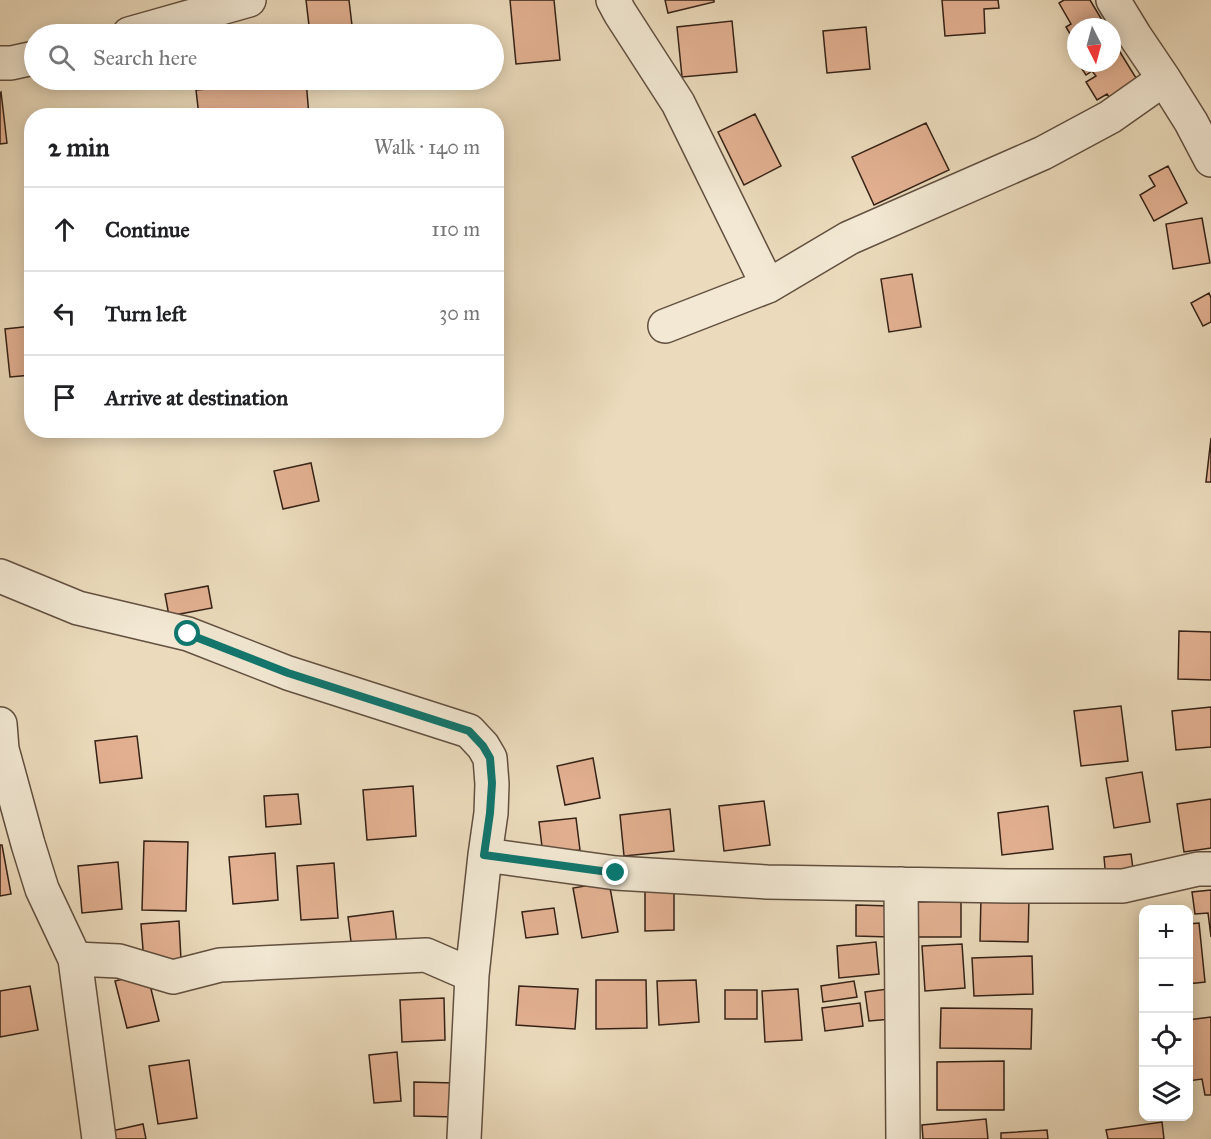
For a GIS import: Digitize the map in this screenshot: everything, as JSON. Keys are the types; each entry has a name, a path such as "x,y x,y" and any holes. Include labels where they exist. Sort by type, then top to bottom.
{"street":[{"path":"164,24 249,0"},
{"path":"613,0 678,103 768,286"},
{"path":"1113,0 1191,122 1211,160"},
{"path":"0,63 24,60"},
{"path":"665,326 768,286 849,238 1043,153 1110,117 1164,79"},
{"path":"0,576 78,608 188,634 288,673 469,731 483,746 490,758 492,783 472,975 464,1139"},
{"path":"0,724 2,749 42,889 75,959 99,1139"},
{"path":"484,855 616,873 767,882 1123,886 1211,868"},
{"path":"901,884 903,1139"},
{"path":"75,959 119,962 173,977 220,965 426,955 472,975"}],"building":[{"path":"306,0 349,0 352,24 309,24"},
{"path":"510,0 554,0 560,60 516,64"},
{"path":"665,0 714,0 714,2 668,13"},
{"path":"942,0 998,0 999,8 984,9 985,33 945,36"},
{"path":"1064,0 1090,0 1101,18 1068,18 1059,3"},
{"path":"732,21 737,72 682,77 677,27"},
{"path":"866,27 870,69 827,73 823,31"},
{"path":"1121,54 1141,86 1113,103 1107,94 1097,100 1086,82 1096,76 1093,72 1121,72"},
{"path":"196,90 307,90 308,108 198,108"},
{"path":"0,93 7,143 0,144"},
{"path":"755,114 781,166 744,185 718,132"},
{"path":"926,123 949,170 874,205 852,157"},
{"path":"1168,166 1187,203 1154,221 1140,195 1155,186 1149,176"},
{"path":"1202,218 1210,263 1173,269 1166,224"},
{"path":"912,274 921,327 889,332 881,279"},
{"path":"1209,293 1211,322 1203,326 1191,303"},
{"path":"24,327 24,376 10,377 5,329"},
{"path":"1211,438 1211,482 1206,482"},
{"path":"311,463 319,501 283,509 274,471"},
{"path":"208,586 212,608 169,616 165,594"},
{"path":"1179,631 1211,632 1211,680 1178,679"},
{"path":"1121,706 1128,761 1081,766 1074,711"},
{"path":"1211,707 1211,747 1176,750 1172,711"},
{"path":"137,736 142,778 100,783 95,741"},
{"path":"593,758 600,798 565,805 557,766"},
{"path":"1142,772 1150,822 1114,828 1106,778"},
{"path":"413,786 416,836 367,840 363,790"},
{"path":"298,794 301,824 266,827 264,796"},
{"path":"1211,799 1211,848 1184,852 1177,804"},
{"path":"764,801 770,845 724,851 719,806"},
{"path":"1048,806 1053,849 1002,855 998,813"},
{"path":"670,809 674,851 624,856 620,815"},
{"path":"576,818 580,850 543,855 539,822"},
{"path":"144,841 188,842 186,911 142,910"},
{"path":"0,845 2,845 11,894 0,896"},
{"path":"275,853 278,900 233,904 229,857"},
{"path":"1131,854 1134,876 1106,879 1104,857"},
{"path":"118,862 122,909 82,913 78,866"},
{"path":"334,863 338,918 301,920 297,866"},
{"path":"609,882 618,932 582,938 573,888"},
{"path":"645,887 674,887 674,930 645,931"},
{"path":"1211,890 1211,937 1208,913 1195,914 1192,892"},
{"path":"981,897 1029,897 1028,942 980,941"},
{"path":"961,901 961,937 913,937 913,902"},
{"path":"856,905 891,906 890,937 856,936"},
{"path":"554,908 558,934 526,938 522,912"},
{"path":"393,911 397,944 352,950 348,917"},
{"path":"179,921 181,960 144,962 141,924"},
{"path":"1199,923 1205,982 1193,983 1193,959 1193,924"},
{"path":"876,942 879,974 839,978 837,946"},
{"path":"962,944 965,988 925,991 922,946"},
{"path":"1032,956 1033,994 974,996 972,958"},
{"path":"147,973 159,1021 127,1028 115,981"},
{"path":"596,980 646,980 647,1028 596,1029"},
{"path":"696,980 699,1022 659,1025 657,981"},
{"path":"854,981 857,997 823,1002 821,986"},
{"path":"30,986 38,1030 0,1037 0,991"},
{"path":"519,986 578,989 575,1029 516,1025"},
{"path":"798,989 802,1040 765,1042 762,991"},
{"path":"888,989 892,1019 869,1021 865,992"},
{"path":"725,990 757,990 757,1019 725,1019"},
{"path":"444,998 445,1040 402,1042 400,1000"},
{"path":"860,1003 863,1026 825,1031 822,1008"},
{"path":"941,1008 1032,1009 1031,1049 940,1048"},
{"path":"1211,1017 1211,1095 1205,1095 1202,1079 1193,1080 1193,1019"},
{"path":"397,1052 401,1101 374,1103 369,1055"},
{"path":"189,1060 197,1118 158,1124 149,1066"},
{"path":"1004,1061 1004,1110 937,1110 937,1062"},
{"path":"414,1082 456,1083 456,1117 414,1116"},
{"path":"986,1119 988,1139 923,1139 922,1125"},
{"path":"1162,1122 1164,1139 1108,1139 1106,1130"},
{"path":"143,1124 146,1139 109,1139 107,1132"},
{"path":"1047,1130 1048,1139 1001,1139 1001,1133"}],"route":[{"path":"188,634 288,673 469,731 483,746 490,758 492,783 484,855 616,873"}]}
